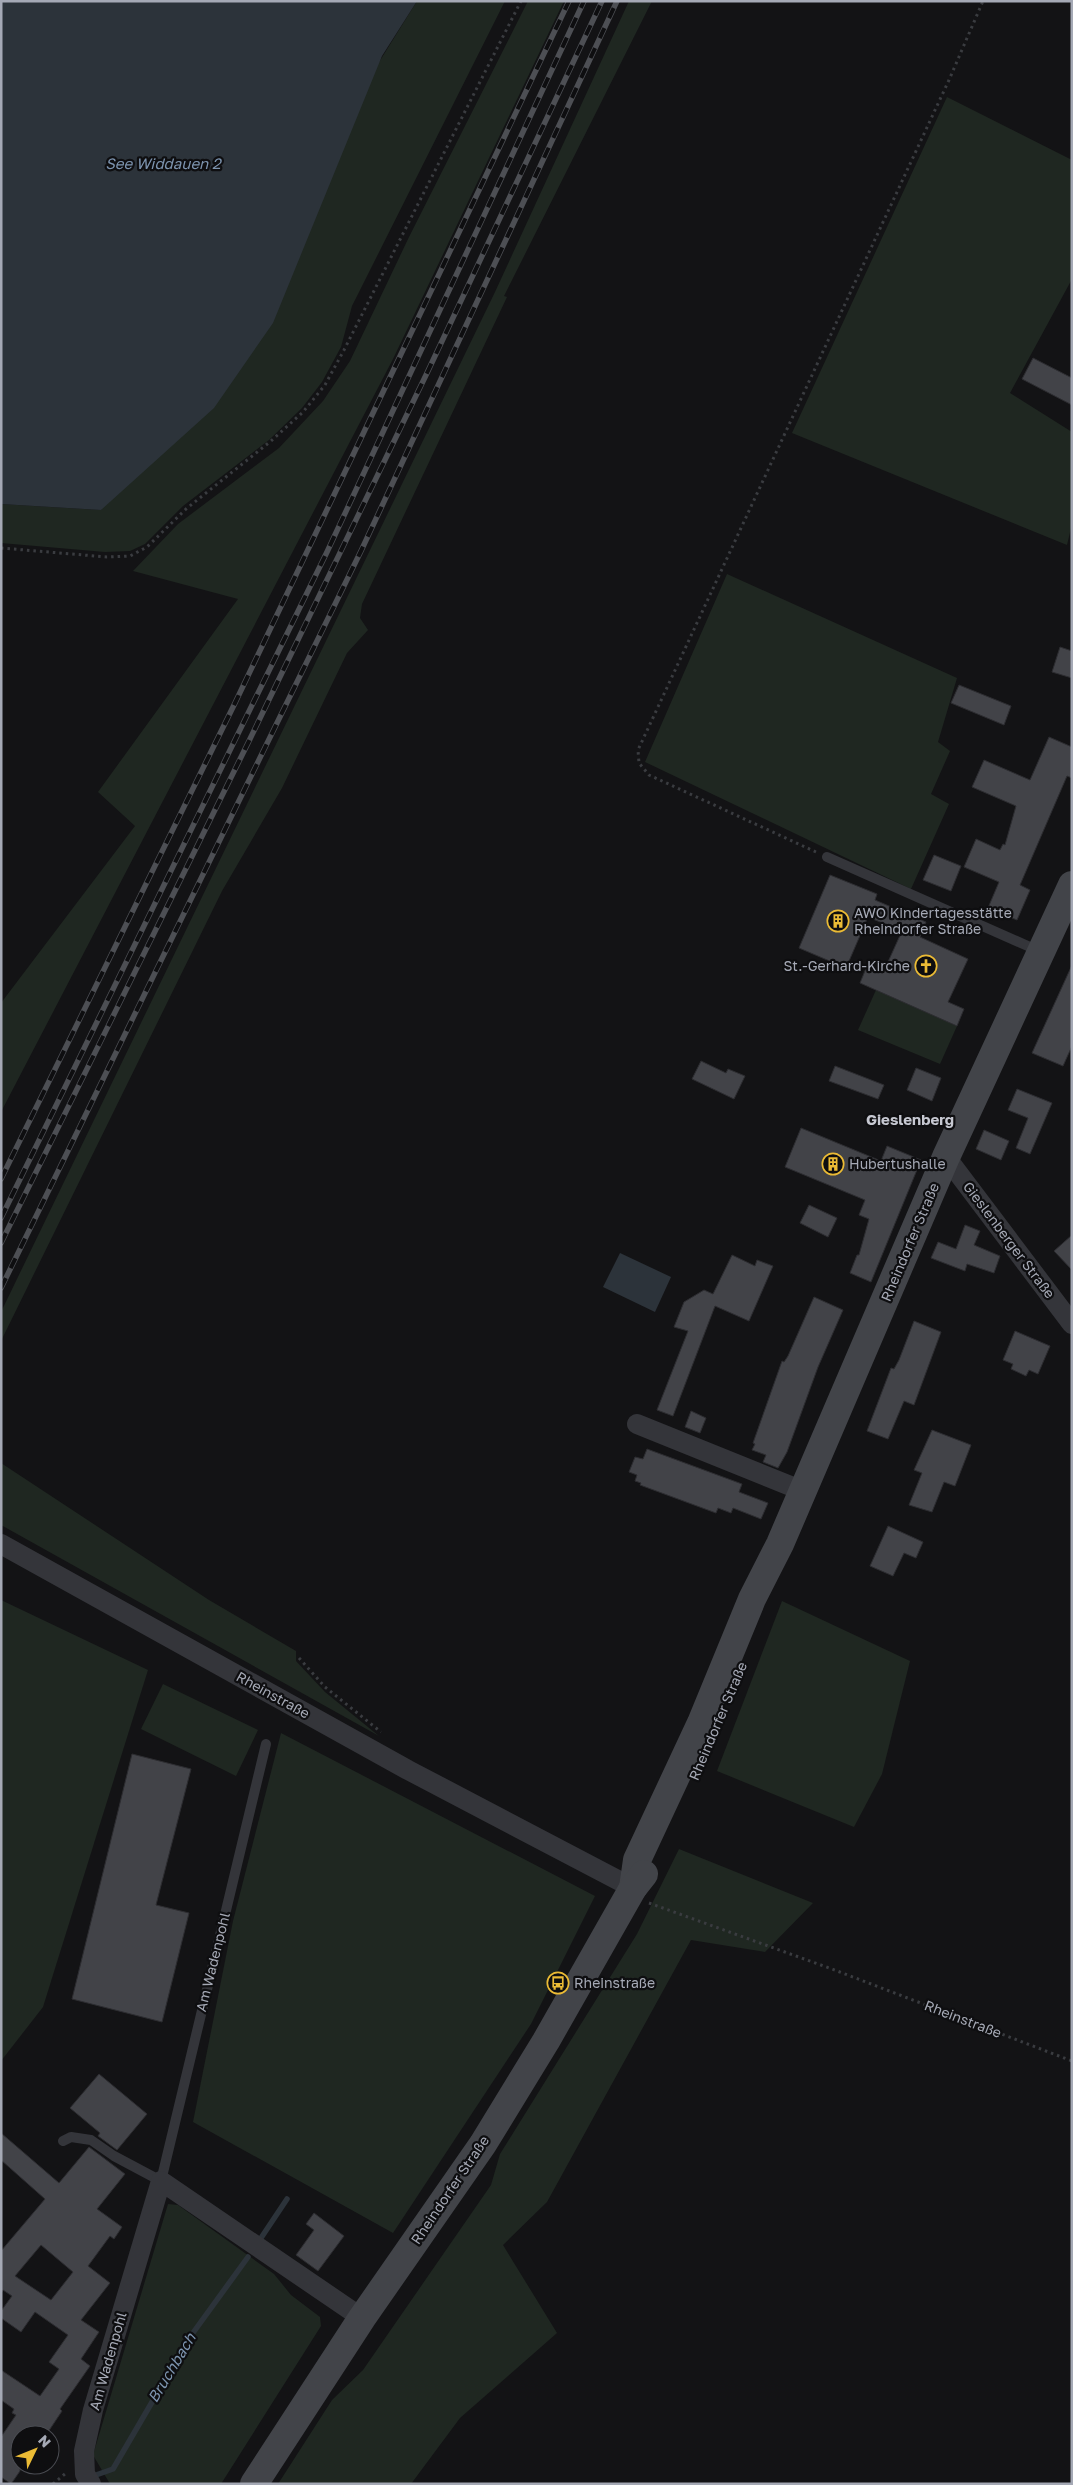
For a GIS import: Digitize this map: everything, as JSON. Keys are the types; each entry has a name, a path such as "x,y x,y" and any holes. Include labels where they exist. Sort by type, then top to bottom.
{"main road":[{"name":"Rheindorfer Straße","path":"254,2484 362,2318 483,2144 546,2041 633,1888 653,1864 705,1753 766,1605 780,1544 946,1157 1072,885"}],"street":[{"name":"Gieslenberger Straße","path":"946,1157 1072,1324"},
{"path":"637,1424 803,1491"},
{"name":"Rheinstraße","path":"1,1544 408,1770 633,1888"},
{"path":"161,2181 362,2318"},
{"name":"Am Wadenpohl","path":"90,2484 85,2474 84,2451 94,2410 161,2181"}],"lane":[{"path":"827,857 1042,953"},
{"name":"Am Wadenpohl","path":"161,2181 266,1744"},
{"path":"63,2141 71,2137 91,2140 114,2156 161,2181"}],"path":[{"path":"1,548 107,557 130,556 147,547 186,509 271,442 303,412 325,384 344,350 521,1"},
{"path":"827,857 649,775 639,763 638,750 949,80 983,1"},
{"path":"299,1658 325,1687 383,1734"},
{"name":"Rheinstraße","path":"633,1888 646,1902 832,1969 1072,2061"}],"shaded area":[{"path":"417,1 505,1 352,306 341,347 322,382 302,408 269,440 183,506 145,544 130,551 105,552 1,543 1,504 101,510"},
{"path":"528,1 564,1 393,359 1,1112 1,1003 135,826 98,792 238,599 133,571 178,524 279,448 323,401 350,361 409,237"},
{"path":"629,1 652,1 504,296 507,297 362,604 360,618 368,630 347,653 282,788 222,891 1,1341 1,1312 495,292"},
{"path":"947,97 1072,160 1072,279 1010,393 1072,432 1072,524 1067,545 792,433"},
{"path":"727,574 957,678 938,742 950,751 931,794 949,804 911,889 645,762"},
{"path":"876,990 957,1026 940,1064 858,1030"},
{"path":"1,1463 209,1600 296,1651 296,1661 325,1692 379,1736 1,1525"},
{"path":"1,1600 148,1670 43,2007 1,2061"},
{"path":"782,1601 910,1661 882,1774 854,1827 717,1771"},
{"path":"163,1684 258,1730 236,1776 141,1729"},
{"path":"281,1733 595,1896 531,2024 393,2233 193,2122 233,1921"},
{"path":"679,1849 813,1903 765,1952 691,1940 547,2202 503,2245 557,2333 460,2418 411,2484 278,2484 332,2400 363,2370 491,2185 500,2154 637,1934"},
{"path":"168,2204 178,2205 274,2274 291,2295 320,2317 321,2326 221,2484 110,2484 93,2455"}],"water":[{"name":"See Widdauen 2","path":"1,1 417,1 382,56 273,323 214,408 101,510 1,504"},
{"path":"620,1253 671,1277 655,1312 603,1287"}],"building":[{"path":"1033,358 1072,378 1072,405 1022,379"},
{"path":"1060,647 1072,651 1072,678 1052,672"},
{"path":"959,685 1011,706 1004,725 951,703"},
{"path":"1049,737 1072,747 1072,778 1067,776 1020,885 1030,890 1017,920 988,908 999,882 964,867 976,839 1000,850 1003,844 1005,845 1016,806 972,787 984,760 1030,780"},
{"path":"934,855 961,866 951,891 923,880"},
{"path":"830,875 877,894 875,900 926,922 920,937 968,959 948,1002 964,1009 957,1026 860,983 867,966 883,973 902,931 868,917 846,968 799,948"},
{"path":"1072,965 1072,1046 1063,1066 1032,1053"},
{"path":"701,1061 726,1073 728,1069 745,1076 734,1099 692,1079"},
{"path":"835,1066 884,1085 878,1099 829,1081"},
{"path":"916,1068 941,1078 932,1101 907,1090"},
{"path":"1017,1089 1052,1103 1030,1154 1016,1148 1028,1118 1008,1110"},
{"path":"801,1128 881,1161 887,1146 921,1160 871,1282 850,1273 857,1255 859,1255 869,1219 859,1215 865,1200 785,1167"},
{"path":"984,1130 1009,1141 1001,1160 976,1149"},
{"path":"809,1205 837,1218 828,1237 800,1223"},
{"path":"965,1225 980,1231 974,1245 1000,1256 994,1273 967,1264 965,1271 931,1258 938,1242 956,1249"},
{"path":"1072,1235 1072,1270 1054,1251"},
{"path":"732,1255 755,1266 757,1260 773,1266 749,1321 715,1306 673,1416 657,1410 688,1331 674,1327 684,1302 704,1290 713,1294"},
{"path":"814,1297 843,1310 818,1367 787,1452 778,1468 763,1462 766,1455 752,1450 755,1444 753,1443 782,1361 784,1362 788,1356"},
{"path":"914,1321 941,1332 914,1405 904,1401 888,1439 867,1431 891,1368 894,1369 899,1360"},
{"path":"1015,1331 1050,1346 1038,1374 1029,1370 1026,1376 1011,1369 1013,1364 1003,1360"},
{"path":"691,1411 706,1418 700,1433 685,1427"},
{"path":"932,1430 971,1445 955,1486 944,1482 932,1512 909,1505 922,1473 914,1470"},
{"path":"647,1449 742,1484 739,1492 768,1503 761,1519 733,1508 731,1513 718,1508 716,1513 640,1485 641,1483 635,1481 637,1475 629,1472 635,1457 643,1459"},
{"path":"888,1526 923,1542 916,1558 904,1553 893,1576 870,1566"},
{"path":"132,1754 191,1769 156,1905 189,1913 162,2022 72,1999"},
{"path":"99,2074 147,2114 117,2150 98,2136 100,2133 70,2108"},
{"path":"1,2133 59,2183 89,2147 125,2174 97,2209 122,2227 114,2239 110,2236 88,2266 110,2283 81,2320 99,2332 81,2359 90,2366 60,2409 62,2411 53,2425 10,2425 10,2475 17,2475 11,2484 1,2477 1,2437 16,2415 12,2413 14,2409 1,2400 1,2370 40,2396 59,2369 49,2362 68,2335 35,2312 21,2332 1,2318 1,2311 12,2296 3,2290 1,2293 1,2251 45,2199 1,2160","holes":["41,2245 73,2272 51,2300 15,2276"]},
{"path":"314,2213 344,2236 318,2271 296,2255 314,2230 306,2224"}],"waterway":[{"name":"Bruchbach","path":"261,2238 287,2199"},
{"name":"Bruchbach","path":"96,2475 113,2469 190,2337 248,2257"}],"railway":[{"path":"1,1179 235,703 569,1"},
{"path":"1,1218 327,552 584,1"},
{"path":"1,1243 249,741 427,373 602,1"},
{"path":"1,1288 361,551 617,1"}],"place":[{"name":"AWO Kindertagesstätte Rheindorfer Straße","path":"838,921"},
{"name":"St.-Gerhard-Kirche","path":"926,966"},
{"name":"Hubertushalle","path":"833,1164"},
{"name":"Rheinstraße","path":"558,1983"}],"district":[{"name":"Gieslenberg","path":"910,1120"}]}
